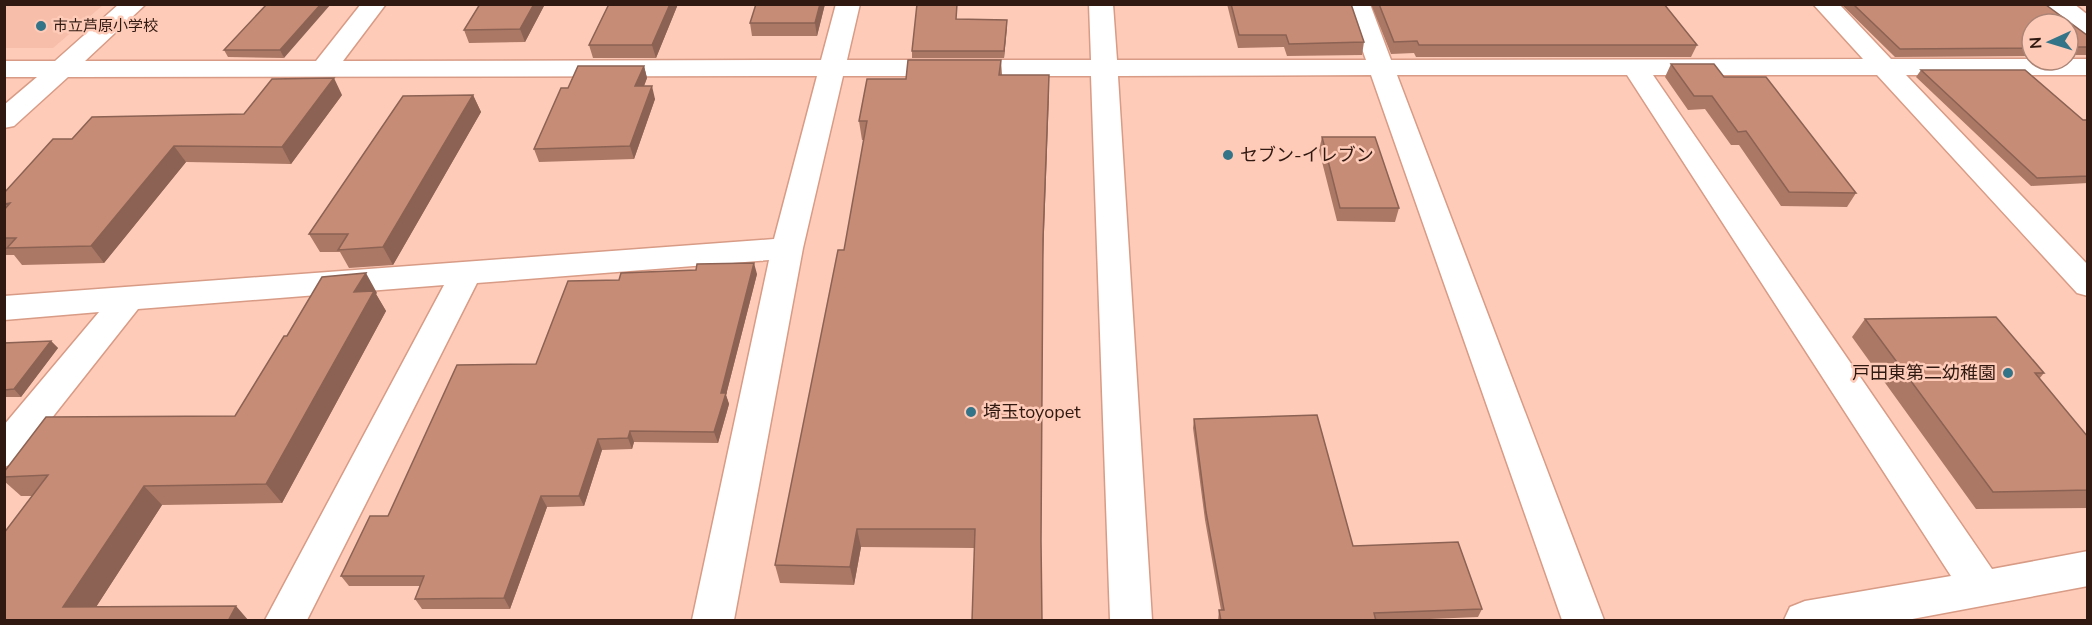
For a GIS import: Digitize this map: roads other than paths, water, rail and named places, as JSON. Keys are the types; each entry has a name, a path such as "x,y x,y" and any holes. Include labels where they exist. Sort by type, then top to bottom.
{"street":[{"path":"4,120 134,4"},
{"path":"323,69 374,4"},
{"path":"713,621 787,248 848,4"},
{"path":"1101,4 1131,621"},
{"path":"1358,4 1583,621"},
{"path":"1825,4 2088,285"},
{"path":"2058,4 2088,28"},
{"path":"4,69 2088,68"},
{"path":"1636,69 1982,589"},
{"path":"4,308 787,248"},
{"path":"286,621 466,273"},
{"path":"4,452 129,298"},
{"path":"1805,621 2088,568"}],"place":[{"name":"市立芦原小学校","path":"41,26"},
{"name":"セブン-イレブン","path":"1228,155"},
{"name":"戸田東第二幼稚園","path":"2008,373"},
{"name":"埼玉toyopet","path":"971,412"}]}
